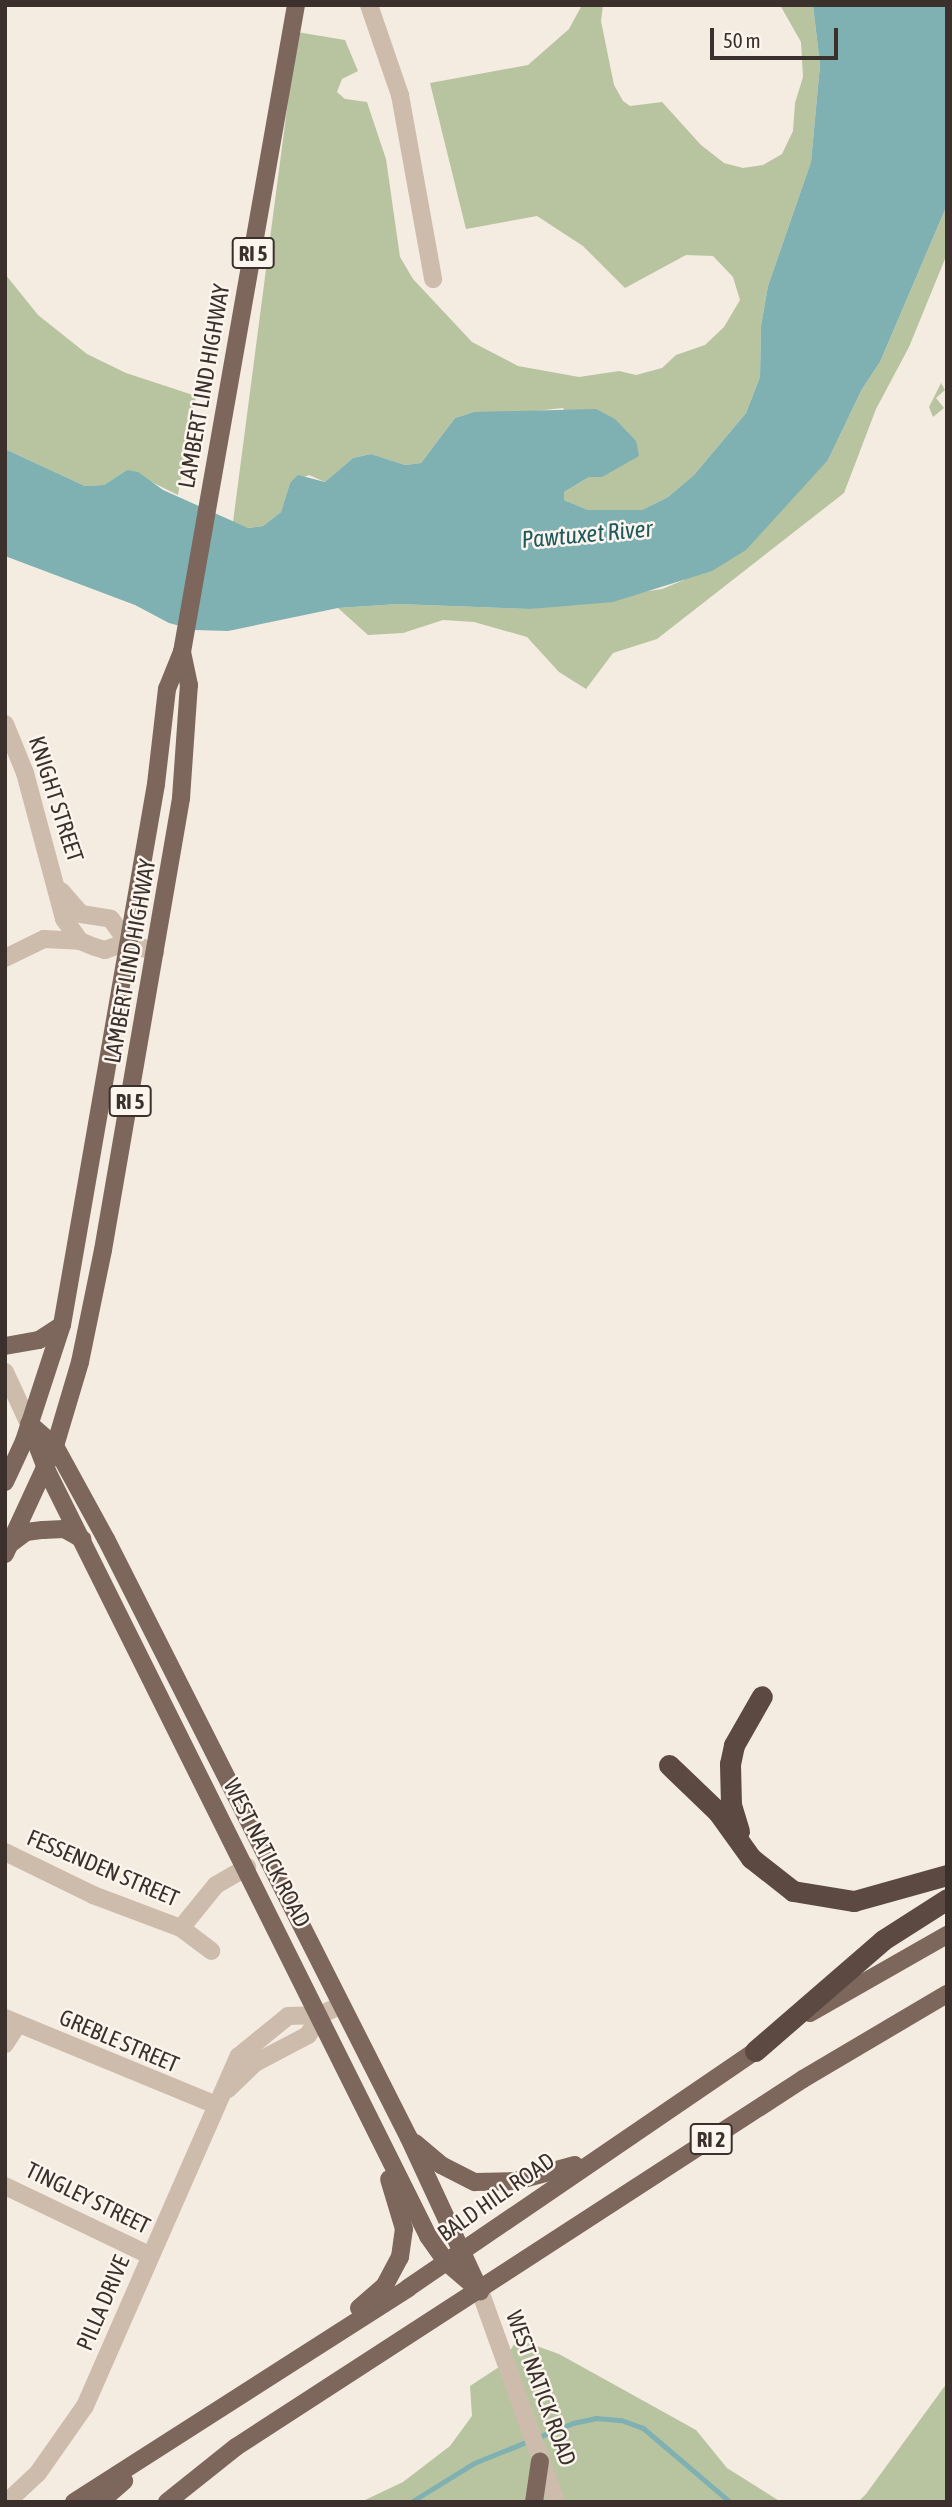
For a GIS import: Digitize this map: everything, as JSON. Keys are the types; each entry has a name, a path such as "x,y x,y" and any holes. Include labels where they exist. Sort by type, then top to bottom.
{"highway":[{"path":"751,1858 731,1805 730,1764 734,1745 762,1696"},
{"path":"669,1765 718,1812 751,1858 793,1891 843,1900 947,1875"},
{"path":"755,2051 883,1940 947,1899"}],"main road":[{"name":"LAMBERT LIND HIGHWAY","path":"5,1482 29,1424 62,1325 156,785 167,690 182,652 296,5"},
{"name":"LAMBERT LIND HIGHWAY","path":"8,1549 47,1471 55,1446 80,1362 103,1250 181,798 189,685 182,652"},
{"path":"5,1346 39,1340 62,1325"},
{"name":"WEST NATICK ROAD","path":"29,1424 55,1446 409,2138 463,2249 480,2291"},
{"name":"WEST NATICK ROAD","path":"29,1424 47,1471 247,1867 428,2236 446,2262 480,2291"},
{"path":"8,1549 26,1532 64,1529 82,1539"},
{"name":"BALD HILL ROAD","path":"75,2502 167,2445 446,2262 853,1985 947,1935"},
{"name":"RI 2","path":"167,2502 236,2447 803,2079 947,1994"},
{"path":"291,2364 385,2285 400,2257 401,2211 366,2110"},
{"path":"409,2138 441,2165 475,2182 551,2174 601,2155"},
{"path":"100,2502 167,2445"},
{"path":"534,2502 538,2456"}],"street":[{"path":"369,5 400,94 433,279"},
{"name":"KNIGHT STREET","path":"5,724 25,773 59,889 64,919 80,941 105,950 127,942"},
{"name":"KNIGHT STREET","path":"59,889 81,914 111,919 127,942 155,952"},
{"path":"11,954 44,939 80,941"},
{"name":"WEST NATICK ROAD","path":"5,1372 29,1424"},
{"name":"FESSENDEN STREET","path":"5,1852 93,1895 181,1928 211,1951"},
{"name":"FESSENDEN STREET","path":"181,1928 216,1885 247,1867"},
{"name":"PILLA DRIVE","path":"7,2502 38,2473 85,2406 230,2071 250,2043 288,2016 320,2015 341,2005"},
{"name":"PILLA DRIVE","path":"216,2105 243,2073 308,2035 320,2015"},
{"path":"5,2044 12,2021"},
{"name":"GREBLE STREET","path":"12,2021 216,2105"},
{"name":"TINGLEY STREET","path":"5,2186 149,2255"},
{"name":"WEST NATICK ROAD","path":"480,2291 556,2502"}],"green space":[{"path":"582,5 603,5 601,21 614,85 623,101 630,106 662,102 701,145 724,163 743,168 763,165 782,154 793,131 795,103 803,77 801,42 780,5 813,5 820,65 811,162 768,286 761,326 760,377 746,413 694,475 668,497 642,510 588,510 564,500 564,492 589,477 602,477 563,408 506,414 474,412 455,418 421,463 405,465 371,454 353,458 325,482 309,475 290,483 281,512 263,526 247,528 233,522 297,32 345,40 358,71 342,79 337,92 345,99 367,102 386,159 400,257 413,279 472,342 518,366 579,377 619,371 636,375 662,368 676,355 705,345 724,327 740,300 733,277 713,256 686,255 625,288 583,246 537,216 466,229 430,83 528,65 569,29"},
{"path":"947,205 947,254 909,347 876,409 844,493 657,639 613,653 586,689 559,672 527,637 474,622 443,620 403,633 368,635 338,608 398,604 530,609 662,589 684,580 828,460 862,389 880,362"},
{"path":"5,274 38,315 87,354 126,373 196,396 178,495 127,470 104,485 85,486 5,449"},
{"path":"941,383 945,390 936,398 944,408 933,417 929,407"},
{"path":"517,2339 559,2354 696,2430 727,2468 781,2502 361,2502 403,2482 450,2446 472,2416 470,2386 502,2365"},
{"path":"947,2383 947,2502 858,2502 866,2494"}],"water":[{"name":"Pawtuxet River","path":"813,5 947,5 947,205 880,362 862,389 828,460 746,550 712,571 613,602 530,609 398,604 338,608 228,631 195,630 169,623 135,605 5,556 5,449 85,486 104,485 127,470 138,472 163,490 248,528 263,526 281,512 290,483 298,475 325,482 353,458 371,454 405,465 421,463 455,418 474,412 596,409 615,419 636,441 639,456 602,477 589,477 564,492 564,500 588,510 642,510 668,497 694,475 746,413 760,377 761,326 768,286 811,162 820,65"}],"waterway":[{"path":"411,2502 474,2463 573,2423 596,2418 621,2420 643,2428 730,2502"}]}
